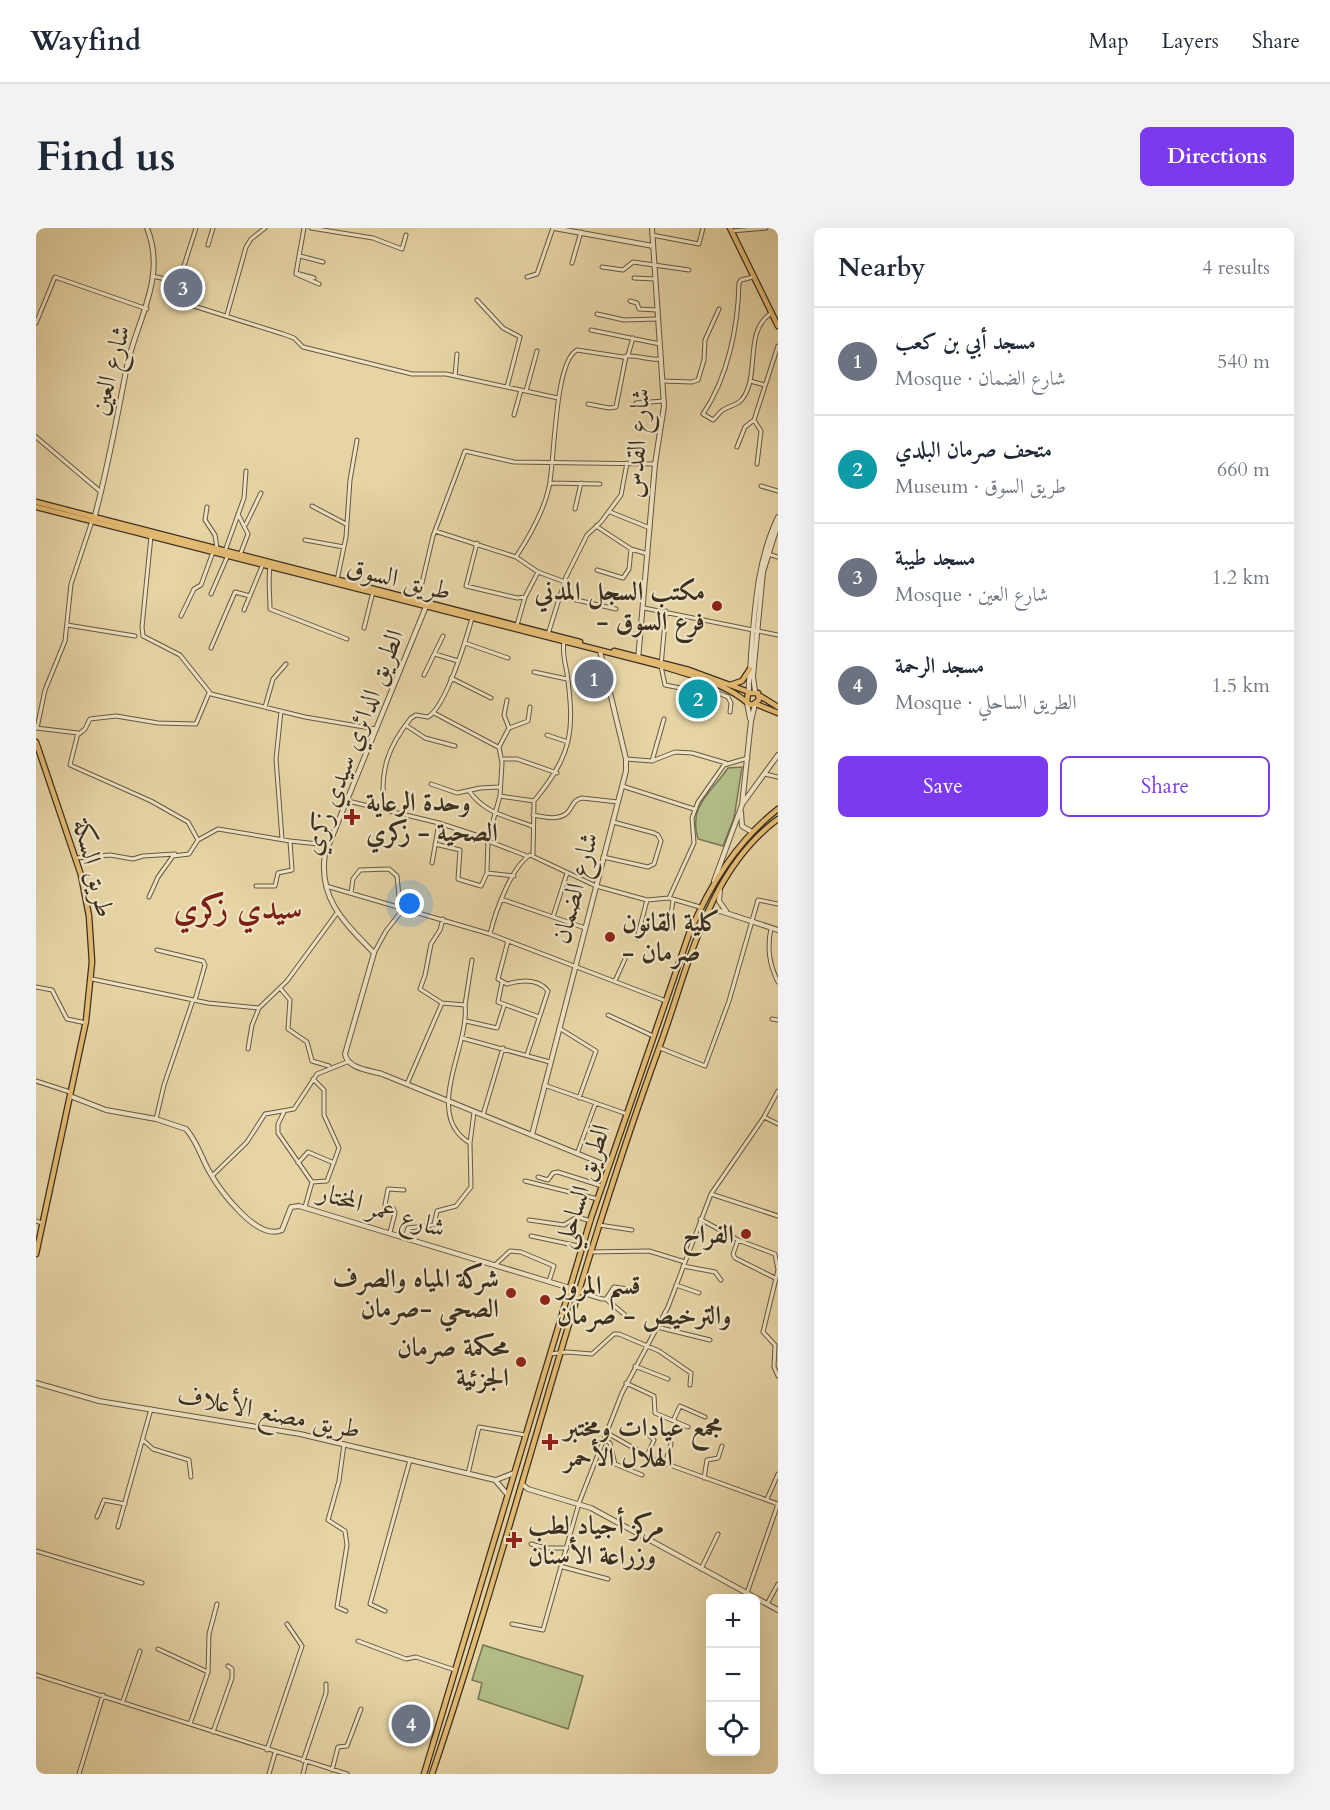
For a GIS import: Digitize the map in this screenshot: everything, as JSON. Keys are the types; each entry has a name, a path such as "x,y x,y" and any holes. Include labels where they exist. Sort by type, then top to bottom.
{"main road":[{"path":"731,229 770,314 778,326"},
{"name":"طريق السوق","path":"36,502 151,536 215,550"},
{"name":"طريق السوق","path":"36,507 215,550 270,566 661,664 754,693 778,707"},
{"name":"طريق السوق","path":"226,553 418,600 427,605 472,618 638,658"},
{"name":"طريق السوق","path":"661,664 708,681 747,702 756,704"},
{"path":"728,685 738,684 750,669"},
{"path":"747,702 746,697 754,693 756,704 778,713"},
{"name":"طريق السكة","path":"36,742 38,756 76,858 89,916 92,979 86,1023 36,1254"},
{"name":"الطريق الساحلي","path":"424,1774 608,1166 700,907 713,884 752,832 778,809"},
{"name":"الطريق الساحلي","path":"432,1774 518,1495 589,1252 707,913 742,856 778,819"},
{"path":"639,1080 646,1083"},
{"path":"443,1711 452,1713"}],"street":[{"name":"شارع العين","path":"94,520 128,364 147,309 153,251 147,228"},
{"path":"196,228 175,294 178,301 294,338 303,347 412,374 455,376 558,398"},
{"path":"208,245 213,228"},
{"path":"227,315 243,255 251,239 259,230 265,228"},
{"path":"296,273 304,228"},
{"path":"311,228 373,238 402,249 406,235"},
{"path":"527,277 537,274 554,228 584,231 653,246"},
{"name":"شارع القدس","path":"638,658 655,464 664,401 652,228"},
{"path":"652,235 699,244 703,228"},
{"path":"731,229 766,228"},
{"path":"572,263 584,231"},
{"path":"300,256 323,262"},
{"path":"602,267 619,270 633,262 689,270"},
{"path":"296,273 314,278"},
{"path":"296,273 297,276 318,284"},
{"path":"152,276 179,282"},
{"path":"36,323 55,277 147,309"},
{"path":"753,277 739,281 735,330 717,393 703,415 713,420 723,410 735,406 744,398 750,381 751,360 762,323 770,314"},
{"path":"634,278 655,279"},
{"path":"477,300 503,328 520,337 507,387"},
{"path":"630,301 637,303 639,309 657,310"},
{"path":"662,381 692,382 698,380 704,360 705,340 719,309"},
{"path":"597,314 624,320 657,319"},
{"path":"591,330 660,344"},
{"path":"588,404 616,407 633,338"},
{"path":"737,447 745,427 754,420 778,346"},
{"path":"526,391 537,351"},
{"path":"516,557 542,508 550,483 558,398 569,357 575,351 627,356 648,361 661,359"},
{"path":"455,376 458,354"},
{"path":"750,381 765,385"},
{"path":"514,416 521,390"},
{"path":"636,403 664,401"},
{"path":"754,420 762,431 757,464"},
{"path":"36,437 101,492"},
{"path":"337,580 344,547 350,480 357,440"},
{"path":"418,600 435,531 465,451 514,462 655,464"},
{"path":"548,634 559,596 587,535 610,512 625,485 627,463"},
{"path":"211,594 245,491 246,471"},
{"path":"550,483 600,484"},
{"path":"575,509 581,483"},
{"path":"761,486 778,491"},
{"path":"246,525 261,494"},
{"path":"312,506 346,524"},
{"path":"181,616 194,589 201,585 215,550 216,535 205,520 207,507"},
{"path":"610,512 650,528"},
{"path":"238,514 246,525 248,534 240,555"},
{"path":"754,693 755,630 760,567 766,542 778,517"},
{"path":"79,734 37,728 45,690 65,641 71,584 94,520"},
{"path":"754,693 750,669 755,630 766,554 778,524"},
{"path":"596,526 631,549 648,554"},
{"path":"435,531 516,557 538,572 565,582"},
{"path":"151,536 142,633 180,655 210,692 280,711 376,729"},
{"path":"305,540 344,547"},
{"path":"477,543 465,586 517,598 525,597"},
{"path":"597,570 623,578 629,569 631,549"},
{"path":"766,554 778,557"},
{"path":"244,610 263,564"},
{"path":"270,566 268,581 272,598 270,609 347,639"},
{"path":"516,627 525,597 538,572"},
{"path":"211,648 235,592 250,596"},
{"path":"363,628 373,592"},
{"path":"559,596 615,609"},
{"name":"الطريق الدائري سيدي زكري","path":"374,953 337,913 325,885 323,865 328,844 348,801 427,605"},
{"path":"644,608 778,635"},
{"path":"666,611 661,664 666,686 714,692 728,697 731,703 730,712"},
{"path":"384,810 383,777 388,750 414,716 428,717 434,713 458,661 472,618"},
{"path":"67,625 135,636"},
{"path":"424,675 443,636"},
{"path":"533,856 534,801 557,773 568,742 572,715 563,659 564,641"},
{"path":"465,643 508,658"},
{"name":"شارع الضمان","path":"532,1135 622,786 626,759 600,650"},
{"path":"603,660 611,653"},
{"path":"435,654 458,661"},
{"path":"265,707 273,679 286,664"},
{"path":"534,672 567,679"},
{"path":"451,678 492,698"},
{"path":"696,691 708,681"},
{"path":"198,840 188,822 151,801 70,765 79,734 85,729 90,719 106,717 196,724 210,692"},
{"path":"435,844 460,850 460,881 481,886 487,873 488,840 500,796 502,759 499,747 508,728 504,716 507,700"},
{"path":"747,702 751,721"},
{"path":"752,832 741,823 751,721 756,704"},
{"path":"508,728 528,721 530,707"},
{"path":"280,711 276,759 282,839"},
{"path":"434,713 499,747"},
{"path":"652,761 664,719"},
{"path":"407,726 425,738 456,746"},
{"path":"547,735 568,742"},
{"path":"626,759 652,761 680,752 692,753 727,764 748,758"},
{"path":"713,884 742,806 778,756"},
{"path":"502,759 517,759 557,773"},
{"path":"669,929 671,899 695,839 692,824 695,810 703,794 727,764"},
{"path":"763,774 778,777"},
{"path":"431,784 457,793 499,787"},
{"path":"622,786 695,810"},
{"path":"469,791 479,804 490,812 532,826"},
{"path":"500,796 534,801"},
{"path":"532,815 554,818 565,815 577,799 582,798 618,802"},
{"path":"348,801 438,823 488,840 527,856 533,856 596,886 647,900 671,899 700,907"},
{"path":"603,857 648,867 654,864 661,841 654,833 613,822"},
{"path":"432,863 438,823"},
{"path":"76,858 104,855 133,859 169,853 177,855 191,852 198,840 218,829 290,842 328,844"},
{"path":"256,886 275,886 278,873 292,870 290,842"},
{"path":"149,897 158,877 177,855"},
{"path":"490,934 501,899 527,856"},
{"path":"347,1062 345,1054 374,953 402,907 397,876 389,869 360,870 353,879 351,893"},
{"path":"553,917 567,872"},
{"path":"487,873 514,876"},
{"path":"325,885 490,934 668,1002"},
{"path":"720,890 720,905 729,913"},
{"path":"501,899 585,928"},
{"path":"660,1048 705,1066 726,1010 759,899 778,904"},
{"path":"637,938 647,900"},
{"path":"707,913 718,910 778,930"},
{"path":"248,1049 252,1025 259,1008 279,988 337,913"},
{"path":"443,919 440,930 431,944 420,989 442,1002 465,1005"},
{"path":"771,928 768,941 770,961 778,982"},
{"path":"508,941 498,974 502,982 497,1000 504,1006 540,1017"},
{"path":"156,1119 164,1085 205,965 203,961 157,950"},
{"path":"615,981 625,959"},
{"path":"470,1143 456,1131 447,1109 447,1101 466,1021 465,1005 472,960"},
{"path":"92,979 230,1007 259,1008"},
{"path":"502,982 507,984 524,980 544,986 548,996 527,1055"},
{"path":"36,987 51,990 67,1019 86,1023"},
{"path":"279,988 290,999 288,1029 307,1042 312,1061 331,1067"},
{"path":"406,1084 442,1002"},
{"path":"466,1021 496,1028 504,1006"},
{"path":"608,1015 654,1037"},
{"path":"772,1019 778,1020"},
{"path":"559,1028 595,1049 579,1098"},
{"path":"462,1038 550,1062"},
{"path":"483,1115 503,1048"},
{"path":"212,1176 247,1142 265,1114 298,1106 313,1079 331,1067 347,1062 608,1166"},
{"path":"312,1182 327,1181 339,1144 327,1124 324,1090 313,1079"},
{"path":"36,1081 70,1094"},
{"path":"544,1085 627,1114"},
{"path":"512,1624 543,1630 579,1503 626,1383 657,1327 676,1285 711,1194 764,1117 778,1091"},
{"name":"شارع عمر المختار","path":"70,1094 117,1113 156,1119 186,1129 212,1176 246,1218 268,1230 282,1230 291,1207 305,1207 570,1288"},
{"path":"577,1154 595,1104"},
{"path":"284,1111 278,1124 278,1133 312,1182"},
{"path":"405,1237 408,1228 434,1225 437,1211 456,1206 469,1194 472,1183 470,1143 474,1112"},
{"path":"764,1117 778,1124"},
{"path":"298,1163 308,1152 334,1163"},
{"path":"538,1177 548,1180 553,1173 558,1172 602,1185"},
{"path":"525,1181 598,1199"},
{"path":"305,1207 312,1182"},
{"path":"390,1232 395,1213 393,1208 385,1205 388,1189 404,1190"},
{"path":"711,1194 778,1216"},
{"path":"529,1220 564,1225 576,1217 591,1221"},
{"path":"700,1219 738,1240 773,1252 778,1266 763,1332 775,1345 774,1367 778,1376"},
{"path":"36,1221 42,1223"},
{"path":"598,1225 633,1230"},
{"path":"531,1236 583,1247"},
{"path":"738,1240 733,1254 735,1258 776,1278"},
{"path":"496,1264 510,1251 522,1252 554,1266 549,1282"},
{"path":"589,1252 649,1251 715,1272 721,1280"},
{"path":"676,1285 699,1293"},
{"path":"606,1299 614,1287 635,1290"},
{"path":"577,1292 606,1299 625,1315"},
{"path":"657,1327 710,1340"},
{"path":"550,1354 592,1354 616,1333 646,1344 691,1373 690,1385"},
{"path":"635,1366 668,1379"},
{"name":"طريق مصنع الأعلاف","path":"36,1383 99,1401 344,1444 495,1480"},
{"path":"626,1383 654,1396 655,1413 674,1419 688,1427"},
{"path":"674,1419 680,1406 705,1417"},
{"path":"118,1527 151,1409"},
{"path":"468,1474 478,1427 525,1435"},
{"path":"521,1483 535,1491 579,1503 747,1594 778,1504 665,1464 607,1433"},
{"path":"647,1456 654,1440 648,1434"},
{"path":"143,1440 153,1449 186,1458 191,1463 191,1477"},
{"path":"604,1440 610,1443 615,1464 642,1475"},
{"path":"344,1444 339,1480 328,1520 345,1531 347,1545 337,1607 346,1611"},
{"path":"665,1464 671,1444"},
{"path":"704,1478 707,1460 718,1458 722,1446"},
{"path":"385,1611 370,1604 410,1460"},
{"path":"495,1480 507,1478 514,1473"},
{"path":"767,1499 778,1474"},
{"path":"495,1480 505,1488 507,1497"},
{"path":"518,1495 523,1491 535,1491"},
{"path":"97,1517 104,1500 124,1504"},
{"path":"702,1569 718,1534"},
{"path":"531,1544 546,1548 567,1548"},
{"path":"36,1551 141,1583"},
{"path":"563,1566 608,1579"},
{"path":"767,1604 778,1584"},
{"path":"760,1600 778,1610"},
{"path":"190,1724 208,1672 209,1635 218,1604"},
{"path":"267,1750 302,1646 287,1624"},
{"path":"358,1641 406,1659 416,1657 455,1670"},
{"path":"158,1649 208,1672"},
{"path":"123,1701 140,1651"},
{"path":"213,1732 232,1678 232,1669 228,1666"},
{"path":"36,1675 123,1701 275,1753 347,1774"},
{"path":"303,1774 326,1693 326,1684"},
{"path":"79,1774 103,1695"},
{"path":"332,1770 338,1747 347,1746 362,1709"},
{"path":"269,1774 275,1753"}],"green space":[{"path":"742,767 734,818 723,846 698,839 696,818 702,801 728,768"},
{"path":"483,1645 583,1676 568,1729 478,1699 482,1683 472,1680"}],"place":[{"name":"مسجد طيبة","path":"183,288"},
{"name":"مكتب السجل المدني - فرع السوق","path":"717,606"},
{"name":"مسجد أبي بن كعب","path":"594,679"},
{"name":"متحف صرمان البلدي","path":"698,699"},
{"name":"وحدة الرعاية الصحية - زكري","path":"352,817"},
{"name":"كلية القانون - صرمان","path":"610,937"},
{"name":"الفراح","path":"746,1234"},
{"name":"شركة المياه والصرف الصحي -صرمان","path":"511,1293"},
{"name":"قسم المرور والترخيص - صرمان","path":"545,1300"},
{"name":"محكمة صرمان الجزئية","path":"521,1362"},
{"name":"مجمع عيادات ومختبر الهلال الأحمر","path":"550,1442"},
{"name":"مركز أجياد لطب وزراعة الأسنان","path":"514,1540"},
{"name":"مسجد الرحمة","path":"411,1724"}],"district":[{"name":"سيدي زكري","path":"238,909"}]}
